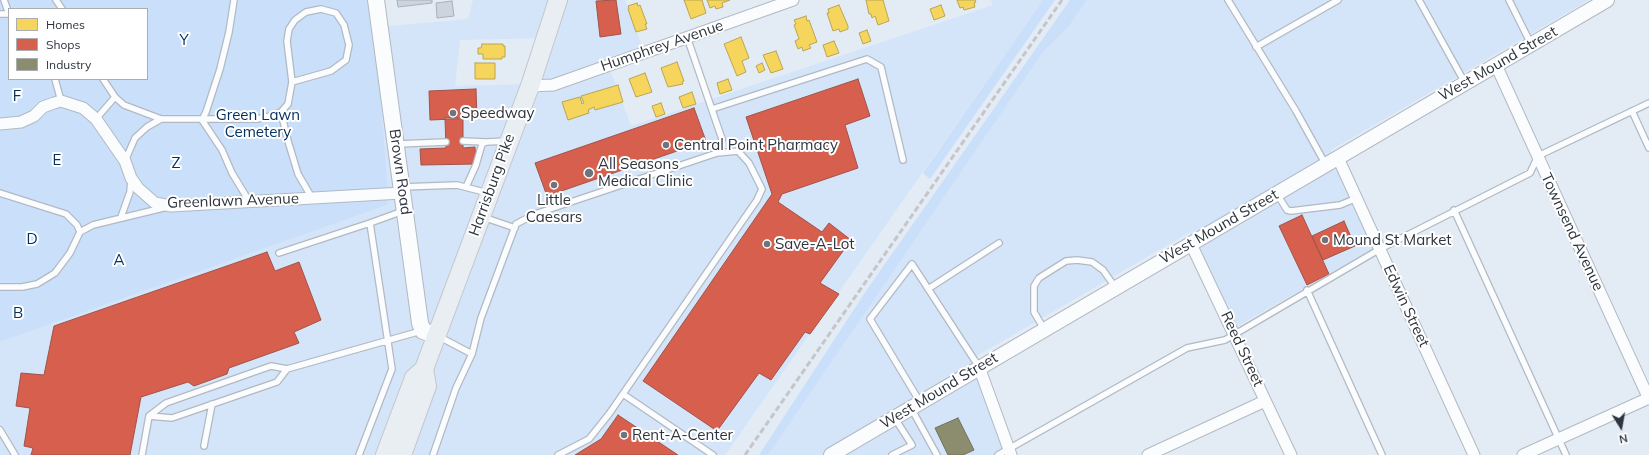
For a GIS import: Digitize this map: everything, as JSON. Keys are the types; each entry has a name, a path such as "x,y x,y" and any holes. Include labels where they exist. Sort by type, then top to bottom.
{"main road":[{"name":"Brown Road","path":"376,0 420,323 430,333"},
{"name":"Harrisburg Pike","path":"402,455 427,386 424,369 430,333 489,194 530,86 558,0"},
{"name":"Harrisburg Pike","path":"385,455 414,378 424,369"}],"street":[{"name":"Humphrey Avenue","path":"530,86 553,85 793,0"},
{"name":"West Mound Street","path":"830,455 1608,0"},
{"name":"Townsend Avenue","path":"1496,65 1649,398"},
{"name":"Greenlawn Avenue","path":"61,101 83,108 96,119 125,160 131,178 138,188 154,203 171,206 312,199 402,190"},
{"path":"0,124 21,122 34,116 43,107 61,101"},
{"name":"Edwin Street","path":"1338,158 1474,455"},
{"name":"Reed Street","path":"1191,244 1235,333 1291,455"},
{"path":"979,367 1010,452"},
{"path":"1523,455 1649,398"},
{"path":"1148,455 1266,401"}],"lane":[{"path":"4,0 8,11"},
{"path":"202,120 220,69 230,32 234,0"},
{"path":"1228,0 1326,165"},
{"path":"1256,47 1338,0"},
{"path":"1419,0 1465,83"},
{"path":"1509,0 1531,44"},
{"path":"104,80 115,97 124,105 161,120 257,119 271,116 281,112 288,104 292,82 287,41 289,29 295,20 306,12 321,9 336,13 344,25 349,44 346,60 331,71 292,82"},
{"path":"687,37 722,139 717,153"},
{"path":"712,109 867,59 881,66 903,160"},
{"path":"55,80 61,101"},
{"path":"96,119 115,97"},
{"path":"998,455 1010,452 1187,348 1225,340 1307,290 1380,249 1454,210 1530,173 1538,156 1649,103"},
{"path":"1632,111 1649,148"},
{"path":"281,112 298,174 312,199"},
{"path":"125,160 135,138 147,127 161,120"},
{"path":"202,120 222,150 232,173 249,201"},
{"path":"463,141 508,141"},
{"path":"396,144 446,142"},
{"path":"466,187 476,165 482,144 486,142"},
{"path":"433,455 456,388 472,354 482,318 515,228 519,222 535,214 717,153 738,151 749,164 762,189 732,236 623,394 589,439 558,455"},
{"path":"121,217 130,192 131,178"},
{"path":"402,190 457,185 489,194"},
{"path":"0,193 66,214 77,225 80,232"},
{"path":"1276,194 1287,210 1291,211 1340,205 1357,198"},
{"path":"0,287 22,287 37,284 55,273 70,253 80,232 93,225 171,206"},
{"path":"279,253 405,210"},
{"path":"1454,210 1566,455"},
{"path":"480,216 515,228"},
{"path":"359,455 392,369 370,223"},
{"path":"928,289 999,243"},
{"path":"1044,329 1034,312 1034,286 1039,278 1066,261 1077,260 1092,262 1104,270 1115,288"},
{"path":"937,455 915,405 870,319 912,264 979,367"},
{"path":"1307,290 1382,455"},
{"path":"142,455 149,416 166,403 271,366 287,369 388,340 430,333 472,354"},
{"path":"149,416 172,418 277,382 287,369"},
{"path":"623,394 713,455"},
{"path":"204,446 212,404"},
{"path":"892,455 912,446 894,417"},
{"path":"0,430 15,455"}],"shaded area":[{"path":"473,0 625,0 645,54 609,67 631,126 993,5 991,0 1043,0 725,455 0,455 0,342 387,205 367,28 468,19","holes":["546,38 530,84 455,86 460,40"]},
{"path":"1087,0 1589,0 1331,150 1375,248 1234,328 1190,232 970,360 1005,455 768,455 1043,52 1069,26"}],"green space":[{"name":"Green Lawn Cemetery","path":"0,0 367,0 380,90 388,195 387,205 0,342"},
{"path":"1043,0 1055,0 930,179 923,173"},
{"path":"1070,0 1087,0 1069,26 1043,52 768,455 759,455 866,291"}],"building: Homes":[{"path":"684,0 702,0 706,13 691,19"},
{"path":"707,0 730,0 722,3 723,7 716,9 715,6 710,8"},
{"path":"866,0 883,0 889,21 878,25 875,16 872,18 871,14 869,14"},
{"path":"957,0 975,0 975,7 964,10 963,7 960,8"},
{"path":"637,3 638,6 640,5 647,24 645,24 647,29 636,32 628,6"},
{"path":"839,5 848,26 848,29 840,32 839,29 833,31 827,13 829,13 828,9"},
{"path":"941,5 945,16 934,20 930,9"},
{"path":"806,16 807,21 809,20 817,42 809,45 811,48 803,51 802,47 798,49 795,41 799,39 794,25 796,24 794,20"},
{"path":"867,30 871,41 863,44 859,33"},
{"path":"741,37 749,58 742,61 746,72 737,76 724,44"},
{"path":"834,41 839,53 827,57 823,45"},
{"path":"482,44 503,44 503,46 505,46 505,57 502,57 502,59 483,59 483,54 478,54 478,48 481,48"},
{"path":"776,51 783,69 771,73 763,55"},
{"path":"677,62 684,81 682,82 683,84 668,87 661,68"},
{"path":"475,63 495,63 495,79 475,79"},
{"path":"762,63 765,70 759,73 756,66"},
{"path":"645,73 652,92 636,97 629,79"},
{"path":"728,79 732,90 720,94 717,83"},
{"path":"618,85 623,102 595,110 594,107 588,110 589,113 568,120 562,102 580,97 582,104 584,103 581,96"},
{"path":"692,92 696,104 683,108 679,97"},
{"path":"661,103 665,114 656,117 652,106"}],"building: Shops":[{"path":"616,0 621,34 600,37 596,1"},
{"path":"858,79 870,116 845,125 858,168 782,194 778,202 822,232 829,223 851,240 820,283 839,294 810,334 805,332 771,380 759,373 717,431 643,381 772,194 746,117"},
{"path":"476,89 477,118 430,120 429,91"},
{"path":"694,108 706,141 547,196 535,163"},
{"path":"445,118 463,118 463,148 475,147 476,164 421,165 420,149 446,148"},
{"path":"1302,215 1329,274 1307,285 1279,226"},
{"path":"1344,221 1355,246 1323,260 1312,236"},
{"path":"267,252 275,271 299,262 321,320 294,332 299,343 229,368 227,374 194,386 188,382 141,397 130,455 31,455 33,448 24,446 30,408 16,406 21,373 44,375 54,326"},
{"path":"618,415 678,455 575,455 601,439"}],"building: Industry":[{"path":"958,418 974,450 963,455 948,455 935,428"}],"building: Other":[{"path":"397,0 432,0 432,3 398,7"},
{"path":"452,1 454,16 437,18 436,3"}],"railway":[{"path":"745,455 1062,0"}],"place":[{"name":"Speedway","path":"453,113"},
{"name":"Central Point Pharmacy","path":"666,145"},
{"name":"All Seasons Medical Clinic","path":"589,173"},
{"name":"Little Caesars","path":"554,185"},
{"name":"Mound St Market","path":"1325,240"},
{"name":"Save-A-Lot","path":"767,244"},
{"name":"Rent-A-Center","path":"624,435"}],"park label":[{"name":"Y","path":"184,40"},
{"name":"F","path":"17,96"},
{"name":"E","path":"57,160"},
{"name":"Z","path":"176,163"},
{"name":"D","path":"32,239"},
{"name":"A","path":"119,260"},
{"name":"B","path":"18,313"}]}
